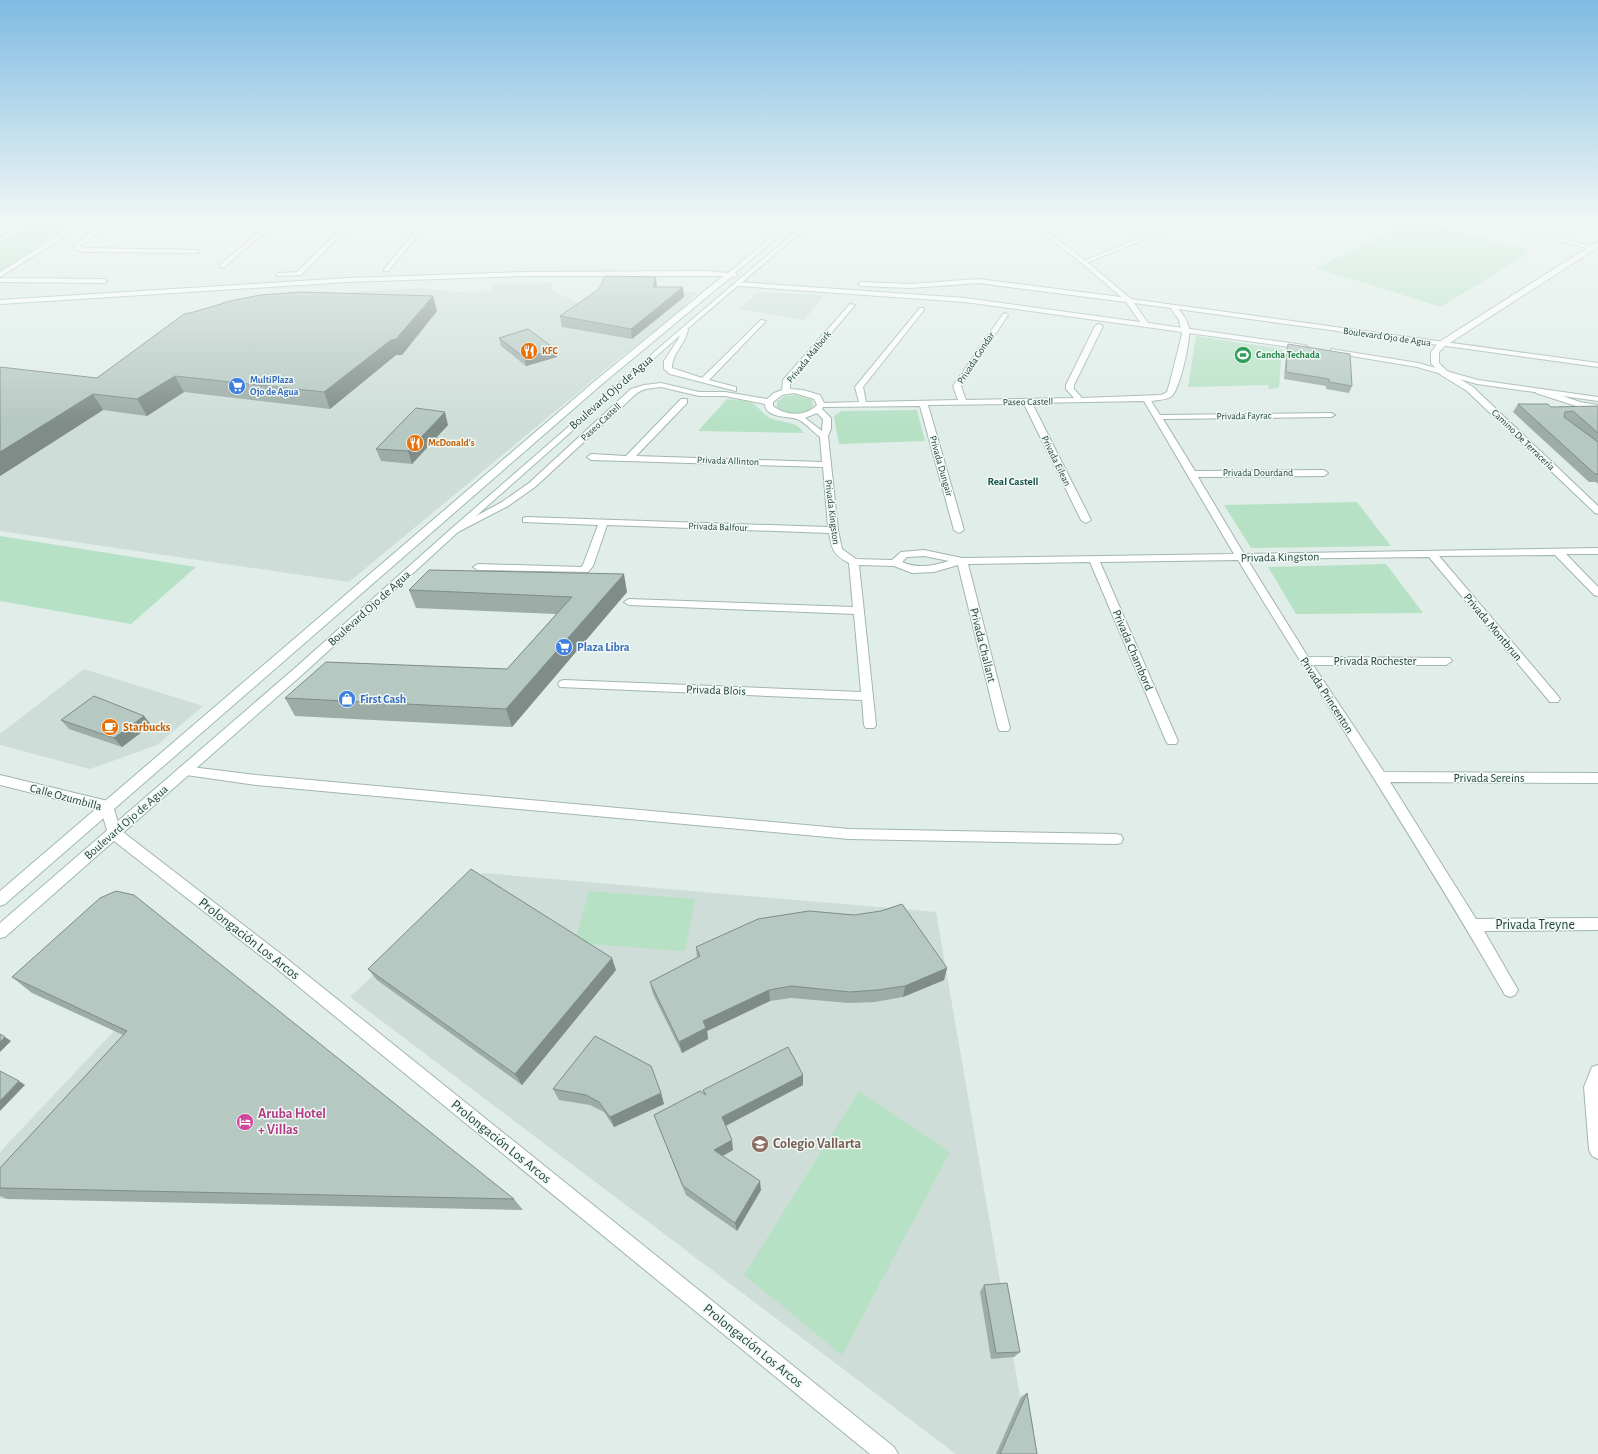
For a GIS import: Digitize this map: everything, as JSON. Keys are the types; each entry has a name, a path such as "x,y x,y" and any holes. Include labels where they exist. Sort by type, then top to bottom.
{"street":[{"path":"0,302 226,289"},
{"path":"0,310 324,289"},
{"name":"Boulevard Ojo de Agua","path":"0,900 107,806 598,384 713,289"},
{"name":"Boulevard Ojo de Agua","path":"0,932 344,631 455,530 732,289"},
{"path":"841,289 965,300 1310,348"},
{"name":"Boulevard Ojo de Agua","path":"1040,289 1598,365"},
{"path":"1115,289 1128,300 1146,325"},
{"path":"1444,373 1435,363 1435,352 1442,344 1528,289"},
{"path":"193,297 197,291"},
{"name":"Privada Malbork","path":"786,392 786,382 852,305"},
{"path":"1172,306 1181,317 1187,331"},
{"path":"863,404 860,387 922,309"},
{"name":"Privada Gondar","path":"963,403 957,386 1005,316"},
{"path":"703,381 763,321"},
{"path":"1081,401 1070,389 1070,385 1099,326"},
{"path":"684,329 683,338 668,361 668,369 673,372 721,387 771,400 786,392 803,392 817,397 819,407"},
{"name":"Paseo Castell","path":"798,416 813,413 819,407 863,404 1081,401 1146,399 1167,396 1172,392 1187,331"},
{"name":"Boulevard Ojo de Agua","path":"1326,350 1395,360 1477,382 1598,398"},
{"name":"Camino De Terracería","path":"1444,373 1470,389 1598,512"},
{"name":"Paseo Castell","path":"455,530 505,504 532,485 634,391 644,387 661,385 699,394 725,394 771,400"},
{"path":"1539,391 1578,404 1598,407"},
{"name":"Privada Princenton","path":"1146,399 1305,661 1380,777 1472,925 1510,990"},
{"path":"630,458 684,400"},
{"path":"771,400 769,407 778,414 798,416 824,436"},
{"name":"Privada Eilean","path":"1027,402 1086,520"},
{"name":"Privada Dungair","path":"923,403 959,530"},
{"name":"Privada Kingston","path":"819,407 826,418 827,429 824,436 833,530 837,550 846,558 854,562 895,563 912,570 934,569 962,561"},
{"name":"Privada Fayrac","path":"1158,417 1330,415"},
{"name":"Privada Allinton","path":"591,457 827,465"},
{"name":"Privada Dourdand","path":"1192,474 1324,473"},
{"name":"Privada Balfour","path":"526,520 603,524 833,530"},
{"path":"478,567 584,570 588,566 603,524"},
{"name":"Privada Kingston","path":"895,563 904,554 924,553 962,561 1598,551"},
{"path":"1558,552 1598,593"},
{"name":"Privada Montbrun","path":"1432,554 1554,699"},
{"name":"Privada Chambord","path":"1094,560 1172,741"},
{"name":"Privada Challant","path":"962,561 1004,728"},
{"path":"854,562 870,725"},
{"path":"629,602 859,611"},
{"name":"Privada Rochester","path":"1305,661 1446,661"},
{"name":"Privada Blois","path":"564,684 868,696"},
{"path":"183,771 256,780 849,834 1116,839"},
{"name":"Privada Sereins","path":"1380,777 1598,778"},
{"name":"Calle Ozumbilla","path":"0,780 107,806 114,832"},
{"name":"Prolongación Los Arcos","path":"114,832 276,959 887,1454"},
{"name":"Privada Treyne","path":"1472,925 1598,924"},
{"path":"1598,1073 1592,1087 1598,1150"}],"shaded area":[{"path":"404,289 426,289 455,292 490,291 492,289 550,289 578,303 602,303 656,292 697,292 681,311 617,360 349,582 0,531 0,381 106,394 224,300"},
{"path":"759,292 825,295 804,320 738,309"},
{"path":"84,669 203,706 157,745 90,769 0,745 0,734"},
{"name":"Colegio Vallarta","path":"483,873 936,912 1030,1454 956,1454 350,997"},
{"path":"114,1031 146,1046 7,1199 0,1199 0,1152"}],"green space":[{"path":"1383,289 1470,289 1441,307"},
{"path":"1196,336 1282,349 1279,388 1268,389 1269,385 1188,387"},
{"path":"797,395 812,400 813,406 805,412 800,413 785,412 777,407 777,401 785,396"},
{"path":"727,399 742,400 752,403 768,417 792,424 804,433 698,431"},
{"path":"917,410 925,441 839,444 834,416 841,411"},
{"path":"1357,502 1391,546 1251,548 1224,505"},
{"path":"0,536 196,567 131,624 0,601"},
{"path":"1386,564 1423,613 1296,614 1268,567"},
{"path":"589,891 695,899 685,951 575,943"},
{"path":"859,1091 950,1152 842,1355 744,1275"}],"building":[{"path":"599,289 681,289 631,329 560,316"},
{"name":"MultiPlaza Ojo de Agua","path":"302,292 433,296 396,339 391,340 324,392 175,376 137,399 93,394 0,452 0,367 97,378 184,314 235,300 260,295"},
{"path":"528,329 555,349 525,358 499,338"},
{"path":"1288,344 1350,354 1352,386 1329,382 1329,379 1286,372"},
{"path":"1518,404 1548,404 1551,407 1598,406 1598,433 1573,411 1565,412 1564,417 1598,442 1598,474 1595,474"},
{"path":"416,408 445,412 408,451 376,449"},
{"path":"429,570 624,574 506,709 285,698 326,662 507,669 572,597 409,590"},
{"name":"Starbucks","path":"94,696 144,716 114,738 61,720"},
{"path":"471,869 612,958 515,1074 368,969"},
{"name":"Aruba Hotel + Villas","path":"116,891 134,895 514,1199 0,1188 0,1168 127,1031 12,977 100,898"},
{"path":"902,904 947,968 905,986 850,992 791,986 769,990 703,1021 706,1028 679,1042 650,982 700,956 696,947 758,919 809,911 854,915 881,911"},
{"path":"0,1034 5,1037 0,1042"},
{"path":"595,1036 651,1066 661,1093 610,1117 599,1102 586,1095 553,1089"},
{"path":"788,1047 803,1075 722,1117 732,1140 714,1150 760,1181 735,1223 683,1186 654,1115 700,1091 706,1095 703,1090"},
{"path":"0,1071 19,1081 0,1101"},
{"path":"1007,1283 1020,1352 996,1353 984,1285"},
{"path":"1027,1393 1037,1454 1000,1454"}],"place":[{"name":"KFC","path":"529,351"},
{"name":"Cancha Techada","path":"1243,355"},
{"name":"MultiPlaza Ojo de Agua","path":"237,386"},
{"name":"McDonald's","path":"415,443"},
{"name":"Plaza Libra","path":"564,647"},
{"name":"First Cash","path":"347,699"},
{"name":"Starbucks","path":"110,727"},
{"name":"Aruba Hotel + Villas","path":"245,1122"},
{"name":"Colegio Vallarta","path":"760,1144"}],"district":[{"name":"Real Castell","path":"1013,481"}]}
